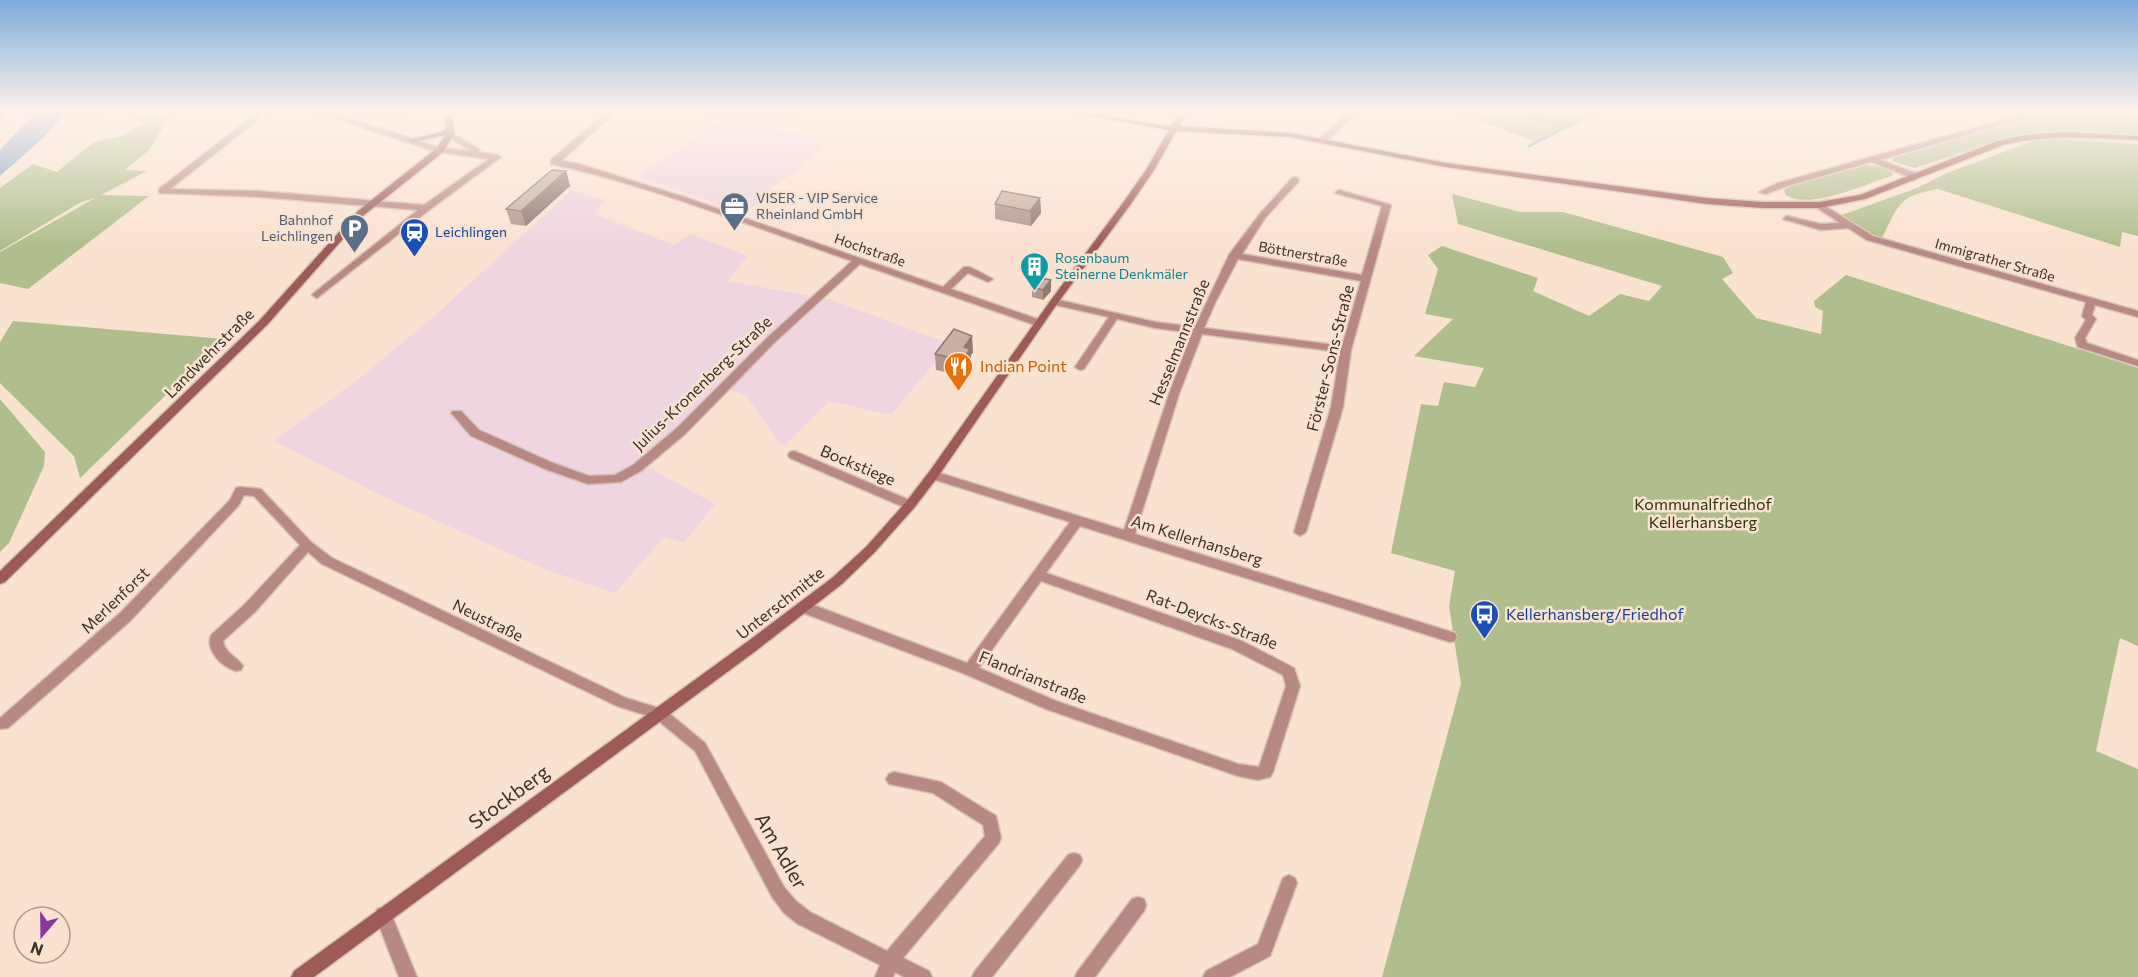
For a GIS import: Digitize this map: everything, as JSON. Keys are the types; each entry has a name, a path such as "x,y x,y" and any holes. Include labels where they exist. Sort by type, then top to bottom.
{"main road":[{"name":"Landwehrstraße","path":"0,579 263,323 372,203 433,156"},
{"path":"933,475 1054,302 1140,185 1157,156"},
{"path":"1400,156 1446,165 1707,201 1763,205 1819,205 1862,197 1969,156"},
{"name":"Unterschmitte","path":"660,714 803,607 870,550 910,506 933,475"},
{"name":"Stockberg","path":"300,977 660,714"}],"street":[{"path":"207,156 162,191 260,194 426,208"},
{"path":"486,156 497,157"},
{"path":"492,156 497,157"},
{"name":"Hochstraße","path":"561,156 554,162 631,182 1040,323"},
{"path":"1764,192 1781,185 1889,156"},
{"path":"317,295 426,208 497,157"},
{"path":"1873,160 1915,176"},
{"name":"Hesselmannstraße","path":"1128,536 1199,331 1234,255 1262,214 1294,180"},
{"name":"Förster-Sons-Straße","path":"1300,532 1339,398 1346,350 1387,205 1339,193"},
{"name":"Immigrather Straße","path":"1819,205 1870,238 2138,314"},
{"path":"1787,219 1821,227 1848,225"},
{"name":"Böttnerstraße","path":"1234,255 1366,279"},
{"name":"Julius-Kronenberg-Straße","path":"457,413 476,433 549,466 588,480 617,479 637,468 681,431 771,340 859,260"},
{"path":"945,290 967,269 988,279"},
{"path":"2091,300 2087,316 2091,319 2080,338 2082,345 2138,363"},
{"path":"1054,302 1114,317 1199,331 1346,350"},
{"path":"1080,367 1114,317"},
{"name":"Bockstiege","path":"794,455 910,506"},
{"name":"Am Kellerhansberg","path":"933,475 1450,637"},
{"name":"Neustraße","path":"240,491 257,492 307,545 327,561 622,702 660,714"},
{"name":"Merlenforst","path":"3,724 125,617 235,502 240,491"},
{"path":"970,670 1040,576 1077,521"},
{"path":"236,666 221,655 216,639 250,608 307,545"},
{"name":"Rat-Deycks-Straße","path":"1040,576 1206,633 1258,655 1289,672 1293,686 1268,766 1265,772 1251,773"},
{"name":"Flandrianstraße","path":"803,607 1112,727 1251,773"},
{"name":"Am Adler","path":"660,714 700,747 778,892 790,907 887,969 923,977"},
{"path":"887,969 993,838 990,821 936,788 894,779"},
{"path":"981,977 1074,860"},
{"path":"1212,977 1264,950 1289,883"},
{"path":"1083,977 1138,905"},
{"path":"383,915 408,977"}],"shaded area":[{"path":"670,156 812,156 798,169 766,192 775,195 742,212 639,177"},
{"path":"572,190 606,200 594,214 674,245 691,234 748,256 727,281 829,299 950,344 891,415 829,401 785,445 780,444 746,395 719,387 683,423 621,472 649,468 715,504 684,543 664,537 615,593 544,569 384,497 274,441 360,378 430,320"}],"green space":[{"path":"77,156 142,156 125,170 147,171 101,195 149,196 28,289 0,283 0,252 95,198 81,202 0,251 0,188 33,164 57,172"},
{"path":"1901,156 1952,156 1915,168 1892,161 1893,158"},
{"path":"1994,156 2138,156 2138,236 2122,232 2120,247 1938,189 1915,195 1901,203 1882,238 1868,233 1842,215 1917,188 1947,173"},
{"path":"1867,165 1881,167 1893,173 1892,176 1838,194 1809,200 1786,195 1784,190 1792,186"},
{"name":"Kommunalfriedhof Kellerhansberg","path":"1452,194 1520,212 1563,212 1723,257 1733,273 1722,279 1756,318 1821,334 1823,311 1815,307 1814,301 1846,275 2138,368 2138,646 2120,638 2096,751 2138,769 2138,977 1382,977 1461,684 1449,606 1455,571 1391,553 1421,404 1438,406 1444,382 1475,387 1484,368 1414,356 1453,319 1425,314 1438,269 1428,255 1442,246 1538,278 1533,291 1589,316 1620,294 1649,301 1662,286 1458,224"},
{"path":"13,321 224,339 80,478 74,456 0,383 0,342"},
{"path":"0,399 45,452 44,466 9,543 0,552"}],"water":[{"path":"0,156 23,156 0,176"}],"building":[{"path":"552,170 566,171 521,211 506,209"},
{"path":"1002,191 1040,198 1030,211 995,204"},
{"path":"1040,278 1051,280 1043,290 1032,287"},
{"path":"954,329 972,336 964,347 970,349 962,360 935,354"}],"place":[{"name":"VISER - VIP Service Rheinland GmbH","path":"735,232"},
{"name":"Bahnhof Leichlingen","path":"354,254"},
{"name":"Leichlingen","path":"414,258"},
{"name":"Rosenbaum Steinerne Denkmäler","path":"1034,292"},
{"name":"Indian Point","path":"959,392"},
{"name":"Kellerhansberg/Friedhof","path":"1485,640"}]}
